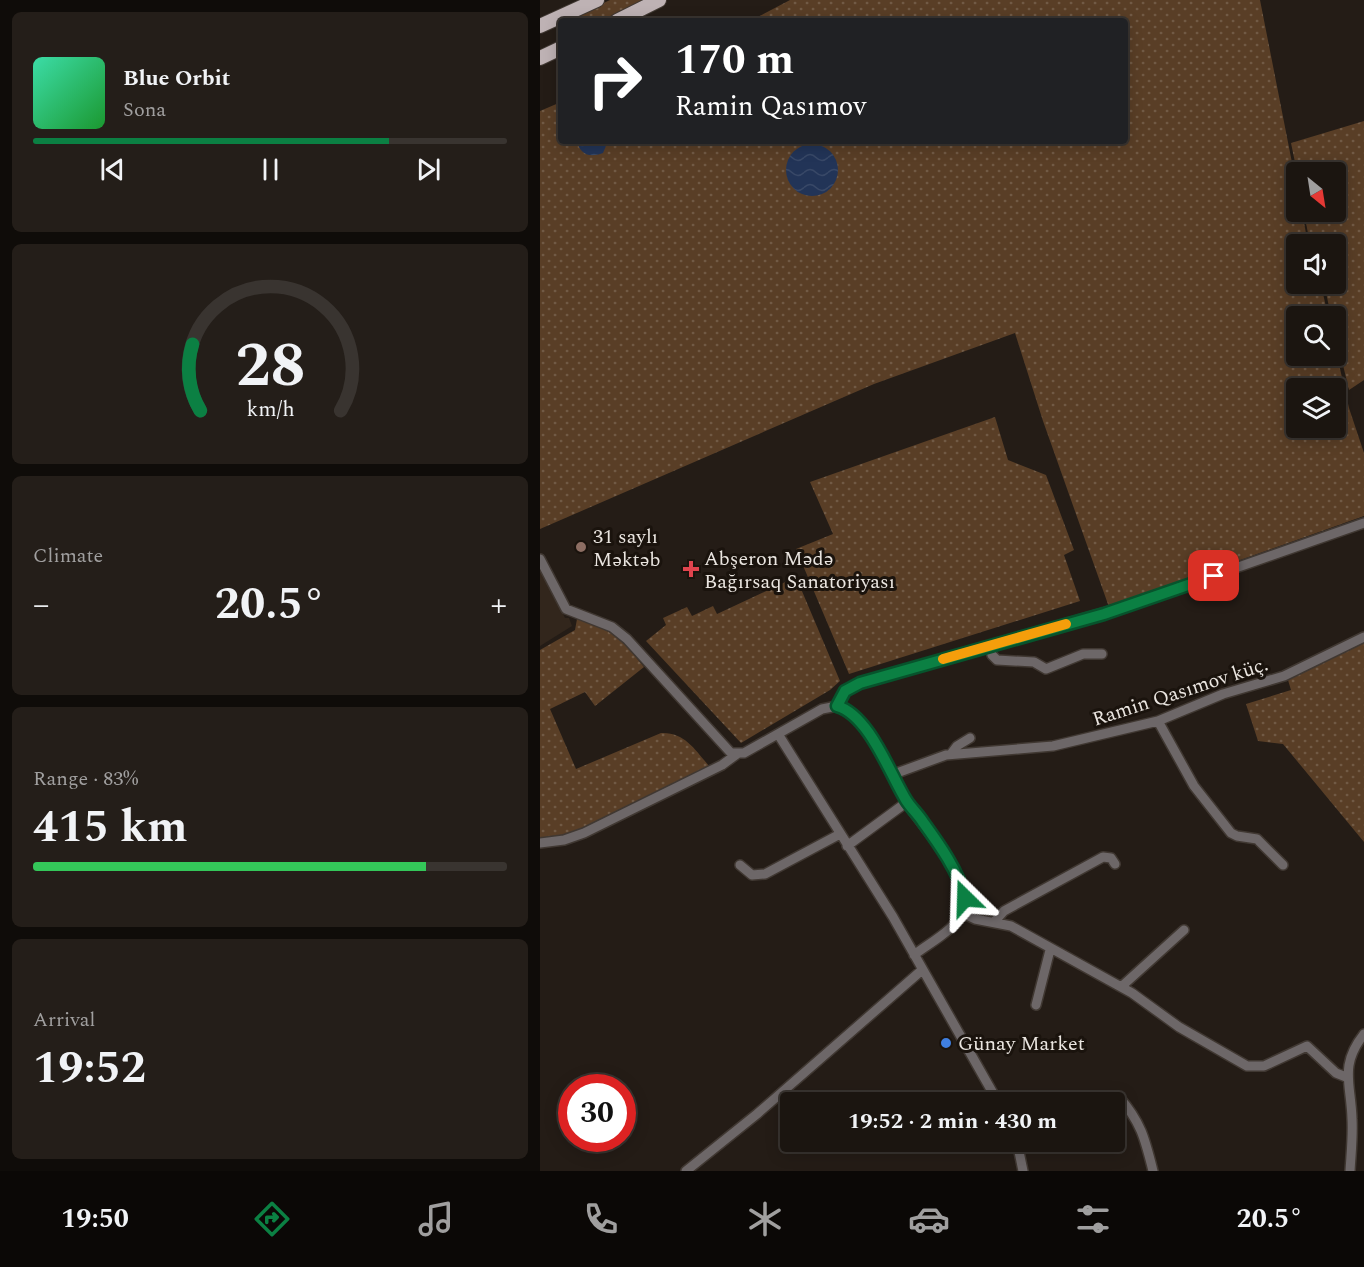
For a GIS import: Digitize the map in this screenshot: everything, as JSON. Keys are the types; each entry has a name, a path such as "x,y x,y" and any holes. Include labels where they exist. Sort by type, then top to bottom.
{"main road":[{"path":"540,26 597,0"},
{"path":"622,18 659,0"},
{"path":"540,58 558,49"}],"street":[{"path":"837,706 845,691 860,683 1124,607 1364,523"},
{"path":"540,559 566,609 620,632 727,750 736,754 744,753 816,712 837,706 847,711 856,720 894,774 907,802 927,828 958,879 965,898 962,913 945,932 914,955"},
{"name":"Ramin Qasımov küç.","path":"894,774 930,759 951,754 1053,746 1158,721 1223,694 1284,676 1364,637"},
{"path":"990,646 992,655 997,660 1034,662 1046,669 1083,654 1102,654"},
{"path":"1158,721 1194,786 1232,832 1238,836 1257,839 1282,865"},
{"path":"778,734 914,955 992,1092"},
{"path":"951,754 957,746 970,738"},
{"path":"540,843 564,840 584,833 729,762 736,754"},
{"path":"848,846 907,802"},
{"path":"740,865 752,875 765,874 840,834"},
{"path":"995,921 1004,911 1103,857 1111,858 1115,864"},
{"path":"962,913 975,919 995,921 1011,926 1050,950 1121,987 1179,1027 1247,1066 1264,1066 1307,1046 1336,1073 1346,1077"},
{"path":"1121,987 1184,930"},
{"path":"1036,1005 1050,950"},
{"path":"686,1171 757,1114 922,970"},
{"path":"1350,1171 1352,1118 1346,1077 1352,1054 1364,1034"},
{"path":"1125,1104 1141,1128 1153,1171"},
{"path":"1019,1152 1023,1171"}],"shaded area":[{"path":"610,0 644,0 606,18 571,18"},
{"path":"790,0 1260,0 1292,162 1286,162 1286,222 1304,222 1306,234 1286,234 1286,294 1323,294 1326,306 1286,306 1286,366 1339,366 1342,378 1286,378 1286,438 1346,438 1346,395 1364,453 1364,516 1109,607 1043,421 1015,333 874,384 540,529 540,111 558,103 558,144 1128,144 1128,18 756,18"},
{"path":"1364,121 1364,380 1349,390 1343,366 1346,366 1346,306 1329,306 1326,294 1346,294 1346,234 1308,234 1306,222 1346,222 1346,162 1295,162 1291,143"},
{"path":"995,417 1008,460 1046,475 1074,550 1064,555 1080,601 849,674 796,549 833,534 810,482"},
{"path":"540,568 565,618 569,618 572,626 540,646"},
{"path":"796,577 840,681 830,690 741,743 646,641 666,625 663,618 687,607 692,616 713,606 717,614"},
{"path":"577,619 600,627 615,636 644,667 595,706 585,692 550,709 576,769 661,733 669,733 689,743 710,767 569,835 540,839 540,650 575,630"},
{"path":"1364,643 1364,842 1283,744 1258,741 1246,704 1291,690 1288,680"}],"water":[{"path":"578,144 607,144 603,153 594,155 586,154"},
{"path":"807,144 817,144 826,148 834,156 838,170 834,184 826,192 817,196 807,196 798,192 790,184 786,175 786,165 790,156 798,148"}],"slow traffic":[{"path":"943,659 1066,624"}],"place":[{"name":"31 saylı Məktəb","path":"581,547"},
{"name":"Abşeron Mədə Bağırsaq Sanatoriyası","path":"691,569"},
{"name":"Günay Market","path":"946,1043"}],"route":[{"path":"965,898 958,879 920,817 907,802 883,756 852,715 837,706 845,691 860,683 1104,614 1214,576"}]}
